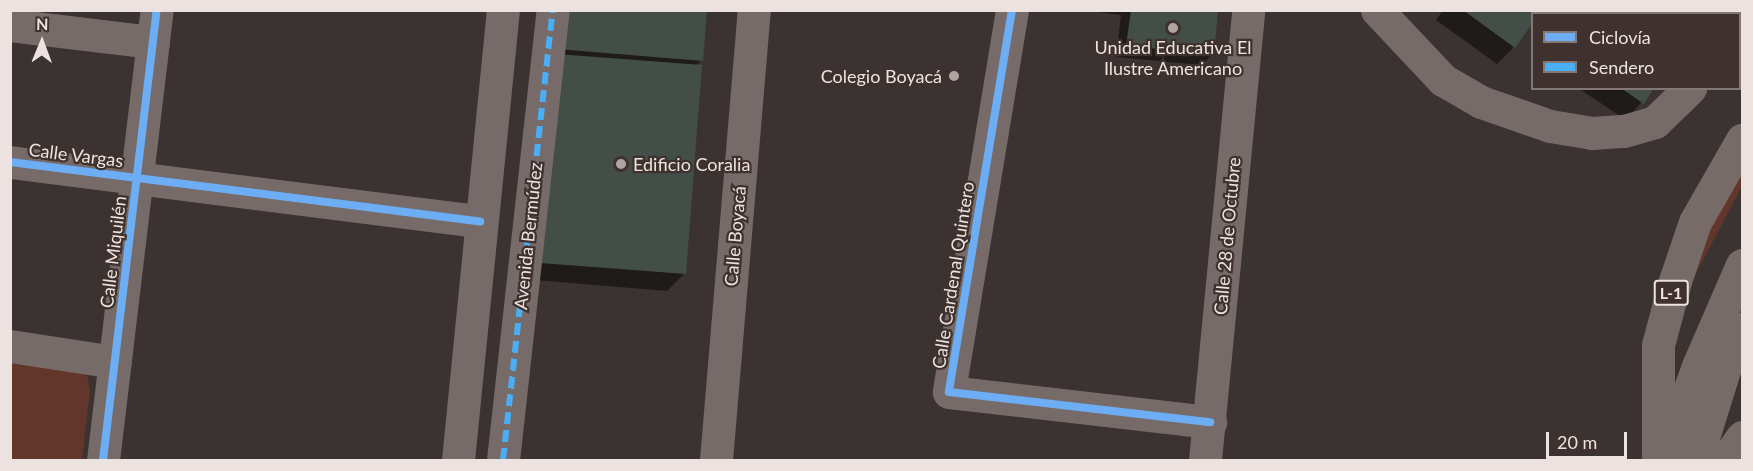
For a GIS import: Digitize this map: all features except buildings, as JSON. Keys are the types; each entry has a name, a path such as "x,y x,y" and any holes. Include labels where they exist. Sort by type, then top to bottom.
{"main road":[{"name":"L-1","path":"1658,460 1658,345 1675,281 1695,222 1743,140"},
{"path":"1664,460 1698,366 1743,265"},
{"path":"1696,460 1725,367 1743,329"},
{"path":"1726,460 1743,437"}],"street":[{"name":"Calle Miquilén","path":"104,460 157,10"},
{"path":"458,460 503,10"},
{"name":"Avenida Bermúdez","path":"503,460 553,10"},
{"name":"Calle Boyacá","path":"716,460 754,10"},
{"name":"Calle Cardenal Quintero","path":"1012,10 949,392 1210,422"},
{"name":"Calle 28 de Octubre","path":"1205,460 1248,10"},
{"path":"1377,10 1443,80 1481,102 1550,126 1592,133 1624,131 1655,122 1682,99 1689,90"},
{"path":"10,25 153,42"},
{"name":"Calle Vargas","path":"10,162 480,222"},
{"path":"10,346 115,362"}],"shaded area":[{"path":"1742,159 1742,186 1671,321 1689,250"},
{"path":"11,358 81,368 88,378 90,391 82,460 11,460"}],"marked path":[{"path":"503,460 553,10"}],"cycle path":[{"path":"103,460 157,10"},
{"path":"1012,10 949,392 1210,422"},
{"path":"10,162 480,221"}],"place":[{"name":"Unidad Educativa El Ilustre Americano","path":"1173,28"},
{"name":"Colegio Boyacá","path":"954,76"},
{"name":"Edificio Coralia","path":"621,164"}]}
